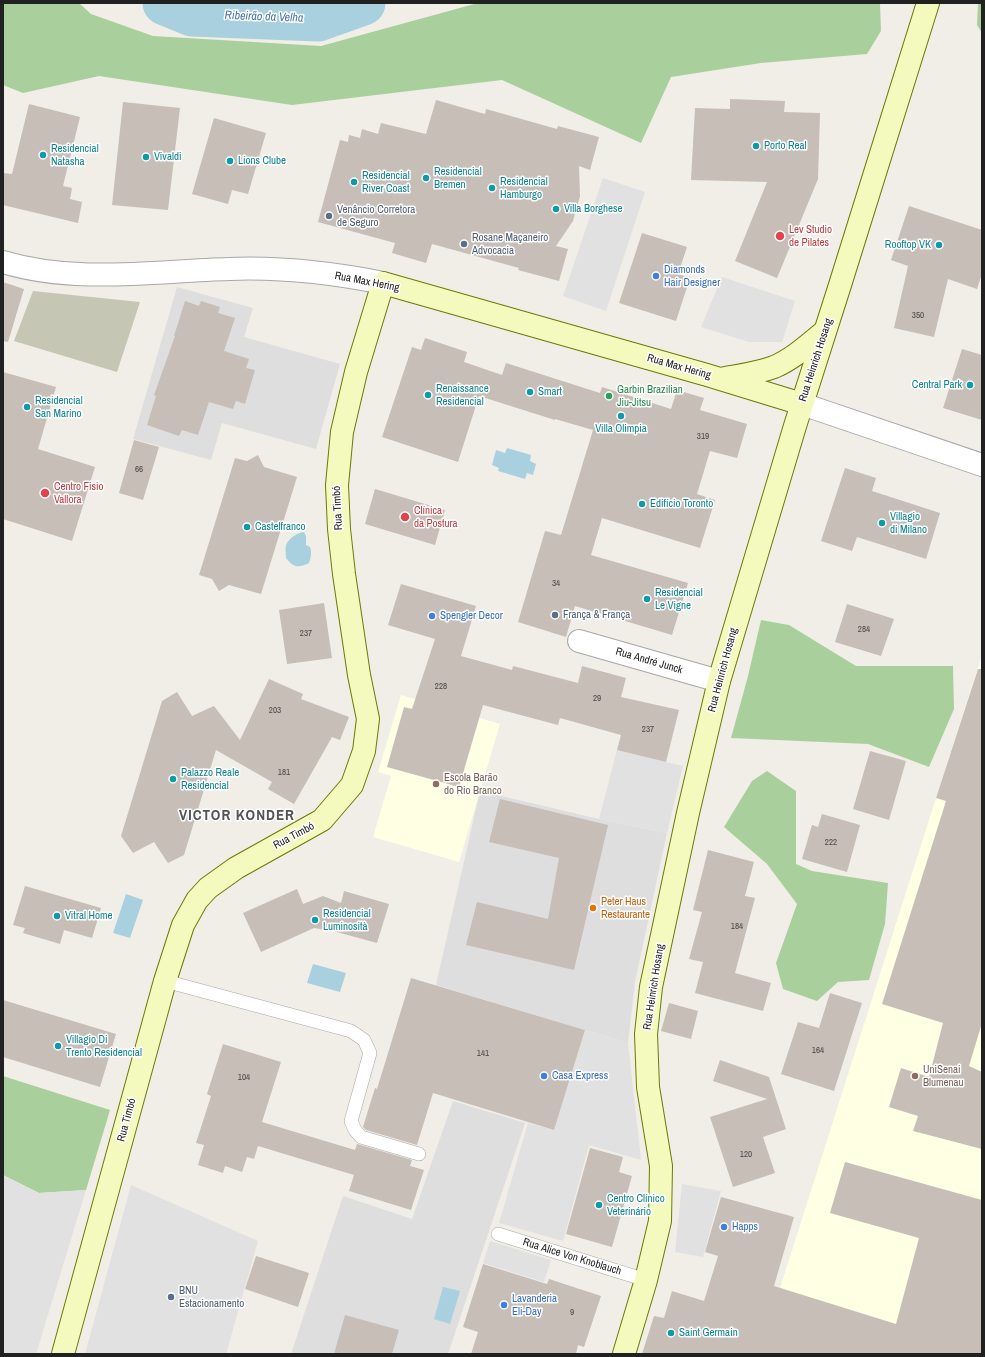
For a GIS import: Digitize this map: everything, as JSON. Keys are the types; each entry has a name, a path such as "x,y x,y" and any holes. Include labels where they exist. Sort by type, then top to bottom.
{"main road":[{"name":"Rua Heinrich Hosang","path":"624,1354 646,1280 660,1221 661,1166 648,1087 646,1034 651,987 688,813 719,681 802,404 928,3"},
{"name":"Rua Max Hering","path":"382,283 802,404"},
{"name":"Rua Timbó","path":"63,1354 165,981 182,925 197,900 208,888 236,868 322,820 352,785 364,751 368,719 359,675 344,574 339,530 337,485 342,432 356,372 382,283"},
{"name":"Rua Max Hering","path":"719,379 753,373 775,366 798,353 825,331"}],"street":[{"name":"Rua Max Hering","path":"3,262 21,267 67,273 116,275 174,270 231,268 290,270 352,277 382,283"},
{"name":"Rua Max Hering","path":"802,404 982,465"},
{"name":"Rua André Junck","path":"579,641 719,681"}],"lane":[{"path":"165,981 351,1031 364,1040 370,1053 351,1121 355,1130 361,1137 419,1154"},
{"name":"Rua Alice Von Knoblauch","path":"498,1234 646,1280"}],"shaded area":[{"path":"603,178 645,192 606,311 563,296"},
{"path":"722,277 795,301 782,342 749,342 701,327"},
{"path":"177,287 253,308 244,337 340,364 316,449 222,423 211,460 133,439"},
{"path":"33,291 140,302 117,372 14,341"},
{"name":"UniSenai Blumenau","path":"982,655 982,1354 759,1354 936,798"},
{"name":"Escola Barão do Rio Branco","path":"401,695 500,724 459,862 373,837 391,776 378,772"},
{"path":"617,750 683,766 667,833 599,819"},
{"path":"480,791 599,819 667,833 635,982 628,1043 436,985"},
{"path":"585,1030 628,1043 641,1160 589,1145 563,1241 499,1223 528,1123 554,1130"},
{"path":"453,1101 525,1123 448,1354 291,1354 343,1196 412,1219"},
{"path":"3,1175 39,1193 86,1190 36,1354 3,1354"},
{"path":"682,1184 721,1191 703,1257 675,1252"},
{"name":"BNU Estacionamento","path":"131,1185 258,1241 226,1354 85,1354"},
{"path":"490,1241 551,1260 544,1282 483,1263"}],"green space":[{"path":"3,3 79,3 91,14 153,36 321,46 478,3 880,3 881,31 867,54 761,63 671,77 641,143 502,80 292,105 99,76 23,93 3,85"},
{"path":"978,3 982,3 982,33 977,25"},
{"path":"761,620 789,625 856,666 953,666 954,709 929,767 868,744 731,738"},
{"path":"767,771 796,791 796,864 812,871 888,883 885,924 869,980 838,982 817,1001 783,989 776,963 797,904 767,864 724,827 752,781"},
{"path":"3,1076 110,1110 86,1190 39,1193 3,1175"}],"water":[{"path":"507,448 531,455 530,461 536,464 533,475 527,473 525,479 498,471 499,468 492,465 496,450 505,453"},
{"path":"304,532 306,536 306,545 311,549 310,559 309,563 302,566 296,566 291,564 286,558 286,545 294,536"},
{"path":"126,894 143,900 130,938 113,933"},
{"path":"313,964 346,973 340,992 307,983"},
{"path":"443,1287 460,1291 450,1324 434,1319"}],"building":[{"name":"Porto Real","path":"730,99 785,101 784,112 820,113 818,179 777,278 735,261 767,182 691,180 695,108 730,109"},
{"path":"436,100 485,114 486,109 557,129 558,126 599,137 590,170 579,166 580,196 573,221 556,246 568,249 559,281 518,270 519,268 432,244 426,263 392,253 395,243 318,222 340,140 348,142 349,135 360,138 362,129 378,134 381,123 426,134"},
{"name":"Vivaldi","path":"123,102 180,108 168,210 112,205"},
{"name":"Residencial Natasha","path":"29,104 80,117 63,186 72,188 70,199 82,202 78,223 3,205 3,173 12,174"},
{"name":"Lions Clube","path":"214,118 266,133 248,194 232,190 228,204 192,194"},
{"name":"Rooftop VK","path":"909,206 982,230 982,274 977,289 948,279 934,337 894,328 908,266 891,260"},
{"name":"Diamonds Hair Designer","path":"642,233 687,247 678,274 690,278 676,321 619,303"},
{"path":"3,282 24,289 8,342 3,341"},
{"path":"185,301 199,306 201,301 220,307 218,313 235,318 224,351 249,359 246,368 255,370 245,404 236,401 233,409 209,402 198,435 182,430 179,436 147,425 156,396 154,395 175,336"},
{"path":"425,338 467,352 464,362 502,375 506,363 600,393 602,387 671,409 677,390 704,398 700,410 747,424 737,458 710,451 697,494 715,500 700,548 602,518 591,555 688,583 672,635 575,606 566,637 518,622 545,531 561,535 593,430 555,420 479,396 458,462 382,437 412,347 421,350"},
{"name":"Central Park","path":"962,349 982,355 982,420 943,408"},
{"name":"Centro Fisio Vallora","path":"3,372 56,387 38,449 95,467 72,541 3,519"},
{"path":"134,440 159,447 143,500 119,493"},
{"name":"Castelfranco","path":"258,455 264,467 297,477 261,594 229,585 219,591 212,579 199,575 235,458 247,461"},
{"name":"Villagio di Milano","path":"845,468 876,478 872,491 940,513 926,559 857,537 852,551 821,541"},
{"name":"Clínica da Postura","path":"375,489 445,510 435,545 365,524"},
{"path":"401,584 476,606 461,656 512,670 513,666 578,683 582,666 626,678 621,697 679,710 666,762 617,750 621,735 560,718 558,725 483,705 459,787 387,767 404,707 412,709 435,639 388,625"},
{"path":"324,603 332,658 287,664 279,610"},
{"path":"847,604 894,619 881,656 835,642"},
{"path":"978,669 982,669 982,1023 969,1066 982,1072 982,1149 913,1131 918,1116 889,1107 901,1068 929,1077 943,1023 882,1004 946,801 936,798"},
{"path":"269,679 303,694 301,699 349,717 340,740 332,737 294,804 268,789 272,782 216,750 184,855 168,863 154,842 133,853 121,836 162,701 177,692 192,716 214,706 240,740"},
{"path":"870,751 906,761 889,820 853,809"},
{"path":"500,799 608,825 574,970 466,945 477,902 548,919 559,858 489,842"},
{"path":"822,814 860,825 847,872 802,859 812,825 818,827"},
{"path":"708,850 754,862 745,896 755,898 735,973 771,983 763,1011 695,993 703,962 689,959 702,912 693,910"},
{"name":"Vitral Home","path":"25,886 101,908 92,938 64,930 60,944 23,933 25,928 13,925"},
{"name":"Residencial Luminosità","path":"297,889 303,904 323,896 341,903 344,891 389,904 377,943 333,931 314,928 261,952 243,913"},
{"path":"411,978 585,1030 554,1130 433,1093 417,1145 366,1130 363,1127 375,1088 377,1089"},
{"path":"830,993 862,1003 834,1091 781,1074 798,1022 819,1028"},
{"name":"Villagio Di Trento Residencial","path":"3,1000 116,1034 100,1087 3,1057"},
{"path":"669,1003 698,1011 691,1039 661,1031"},
{"path":"223,1044 281,1062 262,1122 355,1150 357,1144 412,1160 410,1166 424,1170 411,1210 349,1191 354,1175 258,1146 254,1159 247,1157 242,1172 225,1166 223,1173 198,1165 204,1145 196,1143 211,1096 207,1094"},
{"path":"720,1060 769,1077 786,1129 763,1137 775,1173 733,1187 710,1117 767,1099 713,1081"},
{"name":"Centro Clínico Veterinário","path":"590,1148 623,1157 619,1172 632,1176 612,1247 566,1234"},
{"path":"845,1162 982,1200 982,1354 642,1354 654,1316 664,1318 672,1291 704,1301 718,1256 705,1252 721,1197 794,1217 774,1286 896,1324 919,1238 830,1213"},
{"path":"256,1256 309,1273 298,1307 245,1289"},
{"path":"483,1264 547,1284 549,1279 601,1296 584,1347 578,1345 576,1354 471,1354 478,1332 463,1327"},
{"path":"345,1315 399,1330 392,1354 334,1354"}],"waterway":[{"name":"Ribeirão da Velha","path":"165,3 192,14 318,19 363,3"}],"place":[{"name":"Porto Real","path":"756,146"},
{"name":"Residencial Natasha","path":"43,155"},
{"name":"Vivaldi","path":"146,157"},
{"name":"Lions Clube","path":"230,161"},
{"name":"Residencial Bremen","path":"426,178"},
{"name":"Residencial River Coast","path":"354,182"},
{"name":"Residencial Hamburgo","path":"492,188"},
{"name":"Villa Borghese","path":"556,209"},
{"name":"Venâncio Corretora de Seguro","path":"329,216"},
{"name":"Lev Studio de Pilates","path":"780,236"},
{"name":"Rosane Maçaneiro Advocacia","path":"464,244"},
{"name":"Rooftop VK","path":"939,245"},
{"name":"Diamonds Hair Designer","path":"656,276"},
{"name":"Central Park","path":"970,385"},
{"name":"Smart","path":"530,392"},
{"name":"Renaissance Residencial","path":"428,395"},
{"name":"Garbin Brazilian Jiu-Jitsu","path":"609,396"},
{"name":"Residencial San Marino","path":"27,407"},
{"name":"Villa Olimpia","path":"621,416"},
{"name":"Centro Fisio Vallora","path":"45,493"},
{"name":"Edifício Toronto","path":"642,504"},
{"name":"Clínica da Postura","path":"405,517"},
{"name":"Villagio di Milano","path":"882,523"},
{"name":"Castelfranco","path":"247,527"},
{"name":"Residencial Le Vigne","path":"647,599"},
{"name":"França & França","path":"555,615"},
{"name":"Spengler Decor","path":"432,616"},
{"name":"Palazzo Reale Residencial","path":"173,779"},
{"name":"Escola Barão do Rio Branco","path":"436,784"},
{"name":"Peter Haus Restaurante","path":"593,908"},
{"name":"Vitral Home","path":"57,916"},
{"name":"Residencial Luminosità","path":"315,920"},
{"name":"Villagio Di Trento Residencial","path":"58,1046"},
{"name":"Casa Express","path":"544,1076"},
{"name":"UniSenai Blumenau","path":"915,1076"},
{"name":"Centro Clínico Veterinário","path":"599,1205"},
{"name":"Happs","path":"724,1227"},
{"name":"BNU Estacionamento","path":"171,1297"},
{"name":"Lavanderia Eli-Day","path":"504,1305"},
{"name":"Saint Germain","path":"671,1333"}],"district":[{"name":"VICTOR KONDER","path":"237,816"}]}
